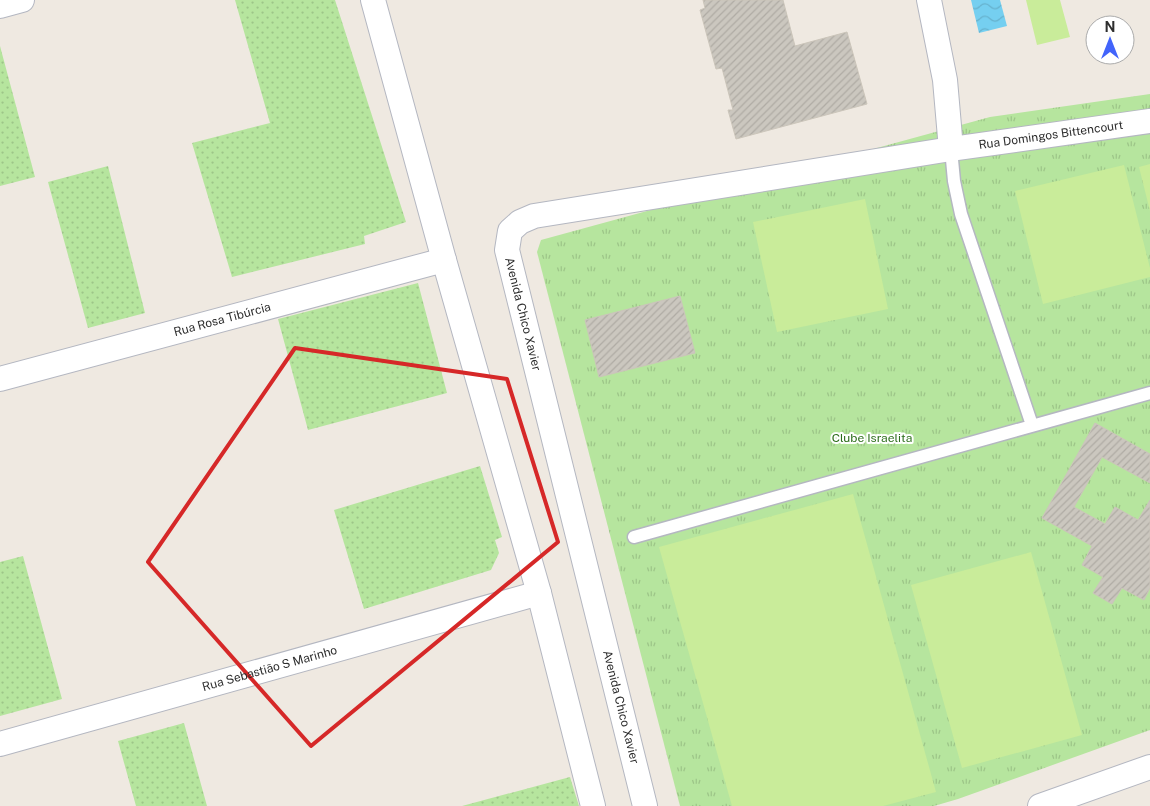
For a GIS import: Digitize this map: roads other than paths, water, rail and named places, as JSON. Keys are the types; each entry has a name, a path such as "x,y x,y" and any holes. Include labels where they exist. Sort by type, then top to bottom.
{"street":[{"path":"0,6 22,0"},
{"path":"373,0 444,260 539,593 593,806"},
{"path":"929,0 944,80 951,149"},
{"name":"Rua Domingos Bittencourt","path":"951,149 1150,121"},
{"name":"Avenida Chico Xavier","path":"645,806 507,250 510,231 520,222 534,216 951,149"},
{"name":"Rua Rosa Tibúrcia","path":"0,380 444,260"},
{"name":"Rua Sebastião S Marinho","path":"0,744 539,593"},
{"path":"1040,806 1150,767"}],"lane":[{"path":"951,149 954,181 961,214 1032,425"},
{"path":"634,538 1150,393"}],"water":[{"path":"971,0 1000,0 1007,26 979,33"}],"park label":[{"name":"Clube Israelita","path":"872,438"}]}
